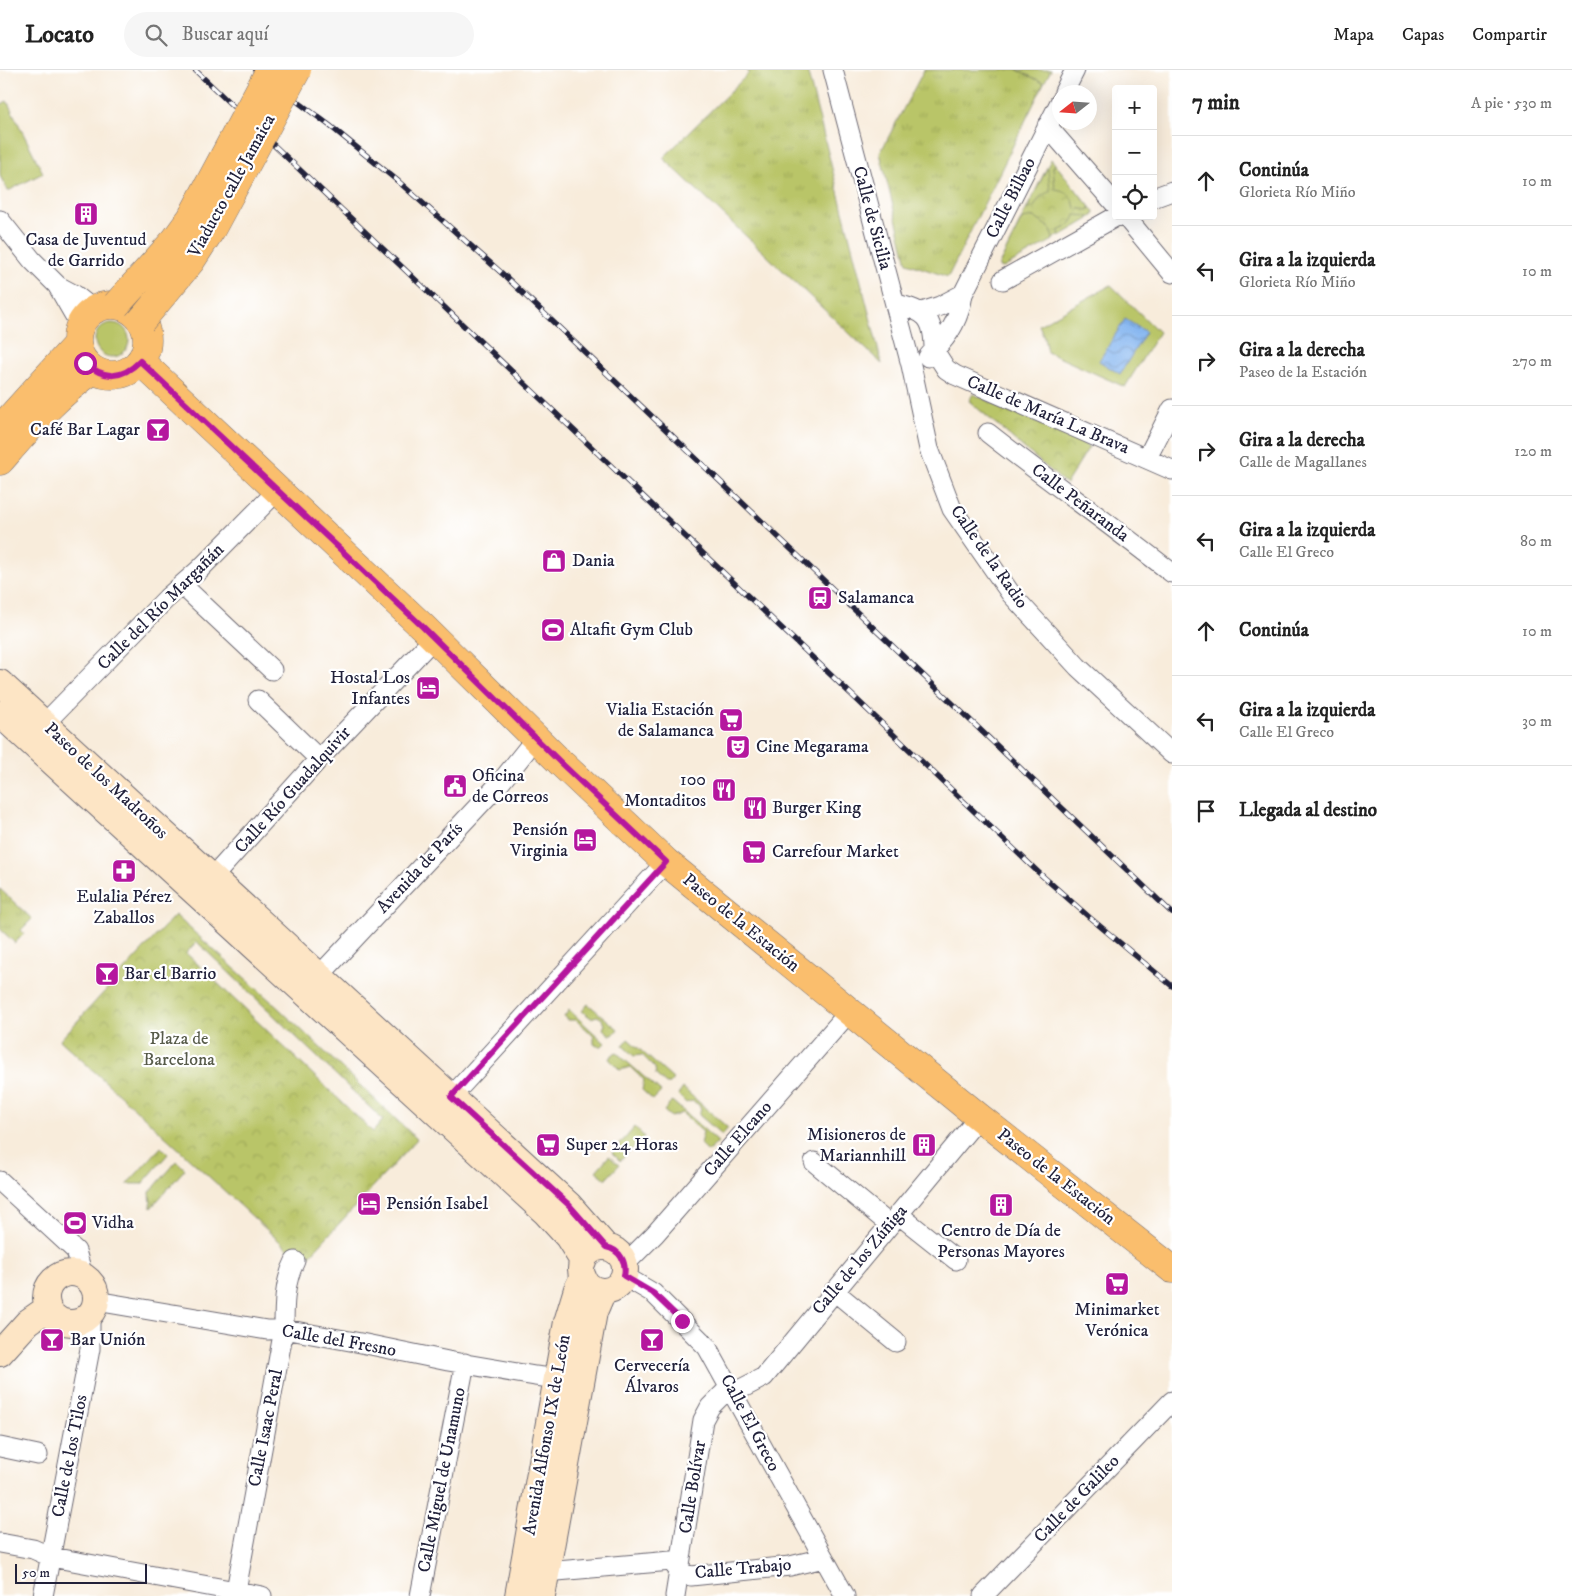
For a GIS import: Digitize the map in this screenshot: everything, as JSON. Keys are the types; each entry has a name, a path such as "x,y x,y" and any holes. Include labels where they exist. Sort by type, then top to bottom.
{"main road":[{"name":"Viaducto calle Jamaica","path":"0,429 92,321 175,240 190,218 270,70"},
{"name":"Viaducto calle Jamaica","path":"141,321 191,261 211,230 297,70"},
{"path":"126,308 135,313 141,321 146,331 147,342 145,352 140,361 130,370 118,375 105,375 93,370 79,354 92,321 126,308"},
{"name":"Paseo de la Estación","path":"140,361 434,638 666,862 979,1117 1172,1269"},
{"path":"0,460 59,396 93,370"},
{"name":"Paseo de los Madroños","path":"0,683 212,878"},
{"name":"Paseo de los Madroños","path":"0,714 133,838 209,904"},
{"path":"212,878 320,976 441,1102"},
{"path":"209,904 316,1003 441,1102"},
{"name":"Calle El Greco","path":"441,1102 569,1205 604,1269"},
{"path":"81,1266 83,1276 92,1284 96,1294 93,1308 83,1321 75,1324 67,1323 52,1315 46,1299 48,1290 52,1282 58,1277 81,1266"},
{"name":"Avenida Alfonso IX de León","path":"544,1584 569,1380 567,1322 577,1289 604,1269"},
{"path":"0,1353 28,1322 48,1308"},
{"name":"Avenida Alfonso IX de León","path":"518,1596 569,1380"}],"street":[{"name":"Calle de Sicilia","path":"834,70 911,365"},
{"path":"1068,85 1075,70"},
{"name":"Calle Bilbao","path":"911,365 926,359 945,340 961,309 963,294 1052,117"},
{"path":"1047,126 1112,200"},
{"path":"1157,197 1172,191"},
{"path":"1003,280 1112,219"},
{"path":"0,220 32,260 57,285 75,295 92,321"},
{"path":"1128,220 1172,273"},
{"path":"896,304 922,312 940,306 963,294"},
{"path":"922,312 929,322 934,336 934,350"},
{"name":"Calle de María La Brava","path":"934,350 946,368 955,375 1172,470"},
{"name":"Calle de la Radio","path":"911,365 929,449 949,501 968,533 1010,594 1078,667 1172,754"},
{"path":"1146,458 1172,409"},
{"name":"Calle Peñaranda","path":"988,433 1172,573"},
{"name":"Calle del Río Margañán","path":"44,724 278,490"},
{"path":"182,584 272,670"},
{"name":"Calle Río Guadalquivir","path":"212,878 319,759 434,638"},
{"path":"258,700 319,759"},
{"name":"Avenida de París","path":"320,976 500,783 536,738"},
{"path":"441,1102 666,862"},
{"path":"209,904 206,890 212,878"},
{"path":"316,1003 315,987 320,976"},
{"name":"Calle Elcano","path":"604,1269 655,1234 850,1012"},
{"name":"Calle de los Zúñiga","path":"732,1390 764,1377 979,1117"},
{"path":"814,1162 894,1220 956,1260"},
{"path":"0,1181 76,1251 81,1266"},
{"name":"Calle Isaac Peral","path":"235,1594 284,1329 284,1301 290,1270 295,1261"},
{"name":"Calle El Greco","path":"604,1269 653,1293 707,1347 845,1596"},
{"path":"834,1292 896,1342"},
{"name":"Calle del Fresno","path":"93,1308 267,1330 284,1329 465,1363 569,1380"},
{"name":"Calle de los Tilos","path":"43,1596 90,1348 93,1308"},
{"name":"Calle Miguel de Unamuno","path":"420,1596 465,1363"},
{"name":"Calle Bolívar","path":"675,1596 703,1420 710,1407 732,1390"},
{"name":"Calle de Galileo","path":"983,1596 1172,1401"},
{"path":"0,1447 38,1455"},
{"path":"0,1543 33,1549 50,1557 235,1594 262,1596"},
{"name":"Calle Trabajo","path":"544,1584 671,1561 680,1572 691,1576 790,1566 824,1558"}],"green space":[{"path":"747,70 807,70 882,364 663,158 749,73"},
{"path":"924,70 1018,70 1044,83 948,277 907,263 880,153"},
{"path":"1018,70 1051,70 1044,83"},
{"path":"7,101 43,173 8,191 0,176 0,105"},
{"path":"1051,159 1094,212 1094,215 1003,268 999,267 999,265"},
{"path":"1056,165 1090,207 1089,210 1075,208 1069,195 1055,189 1053,167"},
{"path":"1047,168 1050,191 1040,197 1034,207 1027,209"},
{"path":"1075,215 1088,216 1089,219 1060,236 1059,230 1069,225"},
{"path":"1034,217 1051,229 1053,240 1003,268 999,267 1022,219"},
{"path":"1111,285 1159,332 1125,387 1047,352 1039,325"},
{"path":"112,323 124,328 129,340 124,352 112,357 100,352 95,340 100,328"},
{"path":"973,394 1089,447 1066,484 969,401"},
{"path":"0,889 32,919 21,930 24,934 15,943 0,929"},
{"name":"Plaza de Barcelona","path":"175,915 274,1004 417,1139 303,1263 60,1040","holes":["197,942 383,1120 373,1132 186,953"]},
{"path":"588,1004 618,1029 613,1035 610,1035 603,1029 605,1024 601,1018 597,1016 591,1018 582,1011"},
{"path":"569,1010 605,1043 602,1046 594,1044 594,1036 576,1020 568,1020 564,1017"},
{"path":"628,1039 673,1079 669,1084 666,1084 656,1075 655,1068 642,1055 634,1056 623,1046"},
{"path":"616,1052 661,1092 653,1100 642,1090 644,1080 630,1067 620,1070 610,1060 609,1058"},
{"path":"683,1088 728,1128 722,1135 699,1115 701,1109 698,1104 692,1101 686,1103 678,1095"},
{"path":"672,1101 718,1142 708,1152 700,1144 703,1132 682,1113 671,1117 664,1111"},
{"path":"635,1127 644,1137 620,1161 612,1153"},
{"path":"161,1147 168,1154 142,1184 127,1184"},
{"path":"609,1156 619,1165 606,1179 596,1171"},
{"path":"177,1161 185,1169 151,1208 150,1192"}],"water":[{"path":"1125,319 1146,332 1120,374 1099,361"}],"railway":[{"path":"195,70 1038,872 1172,986"},
{"path":"255,70 329,125 399,182 505,276 1172,913"}],"place":[{"name":"Casa de Juventud de Garrido","path":"86,214"},
{"name":"Café Bar Lagar","path":"158,430"},
{"name":"Dania","path":"554,561"},
{"name":"Salamanca","path":"820,598"},
{"name":"Altafit Gym Club","path":"553,630"},
{"name":"Hostal Los Infantes","path":"428,688"},
{"name":"Vialia Estación de Salamanca","path":"731,720"},
{"name":"Cine Megarama","path":"738,747"},
{"name":"Oficina de Correos","path":"455,786"},
{"name":"100 Montaditos","path":"724,790"},
{"name":"Burger King","path":"755,808"},
{"name":"Pensión Virginia","path":"585,840"},
{"name":"Carrefour Market","path":"754,852"},
{"name":"Eulalia Pérez Zaballos","path":"124,871"},
{"name":"Bar el Barrio","path":"107,974"},
{"name":"Super 24 Horas","path":"548,1145"},
{"name":"Misioneros de Mariannhill","path":"924,1145"},
{"name":"Pensión Isabel","path":"369,1204"},
{"name":"Centro de Día de Personas Mayores","path":"1001,1205"},
{"name":"Vidha","path":"75,1223"},
{"name":"Minimarket Verónica","path":"1117,1284"},
{"name":"Bar Unión","path":"52,1340"},
{"name":"Cervecería Álvaros","path":"652,1340"}],"route":[{"path":"85,363 93,370 105,375 118,375 130,370 140,361 423,627 562,764 666,862 451,1097 569,1205 606,1247 618,1252 625,1264 624,1276 653,1293 682,1321"}]}
